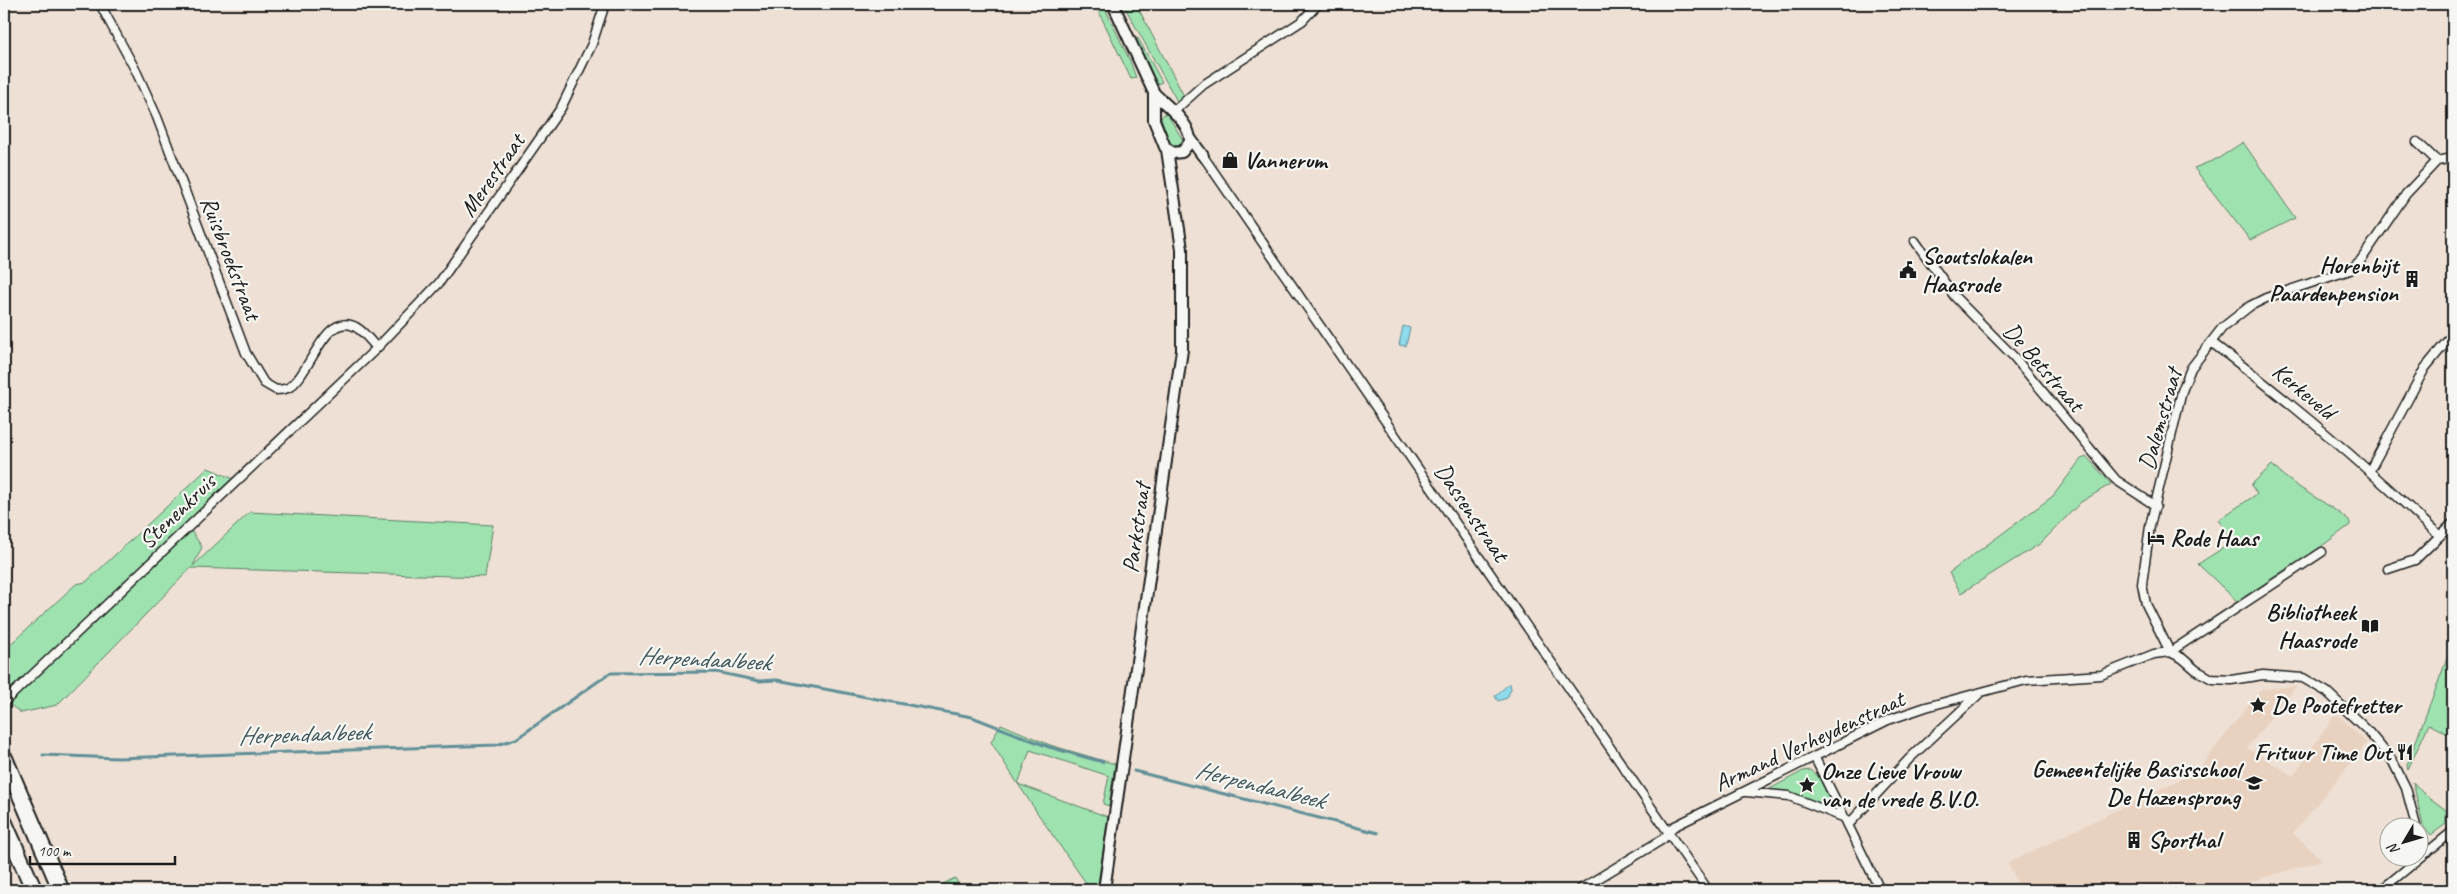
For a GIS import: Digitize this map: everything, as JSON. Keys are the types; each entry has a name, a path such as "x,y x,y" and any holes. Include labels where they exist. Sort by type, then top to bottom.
{"highway":[{"path":"4,758 61,890"},
{"path":"4,822 34,890"}],"street":[{"name":"Ruisbroekstraat","path":"100,4 136,71 157,117 246,353 264,384 276,390 288,388 299,378 324,337 333,328 343,324 352,325 361,330 377,348"},
{"name":"Merestraat","path":"377,348 439,283 556,115 578,76 592,44 605,4"},
{"path":"1113,4 1154,93 1172,109"},
{"path":"1154,112 1159,107 1172,109 1203,85 1302,20 1318,4"},
{"path":"1154,93 1154,112"},
{"name":"Dassenstraat","path":"1172,109 1190,138 1708,890"},
{"name":"Parkstraat","path":"1104,890 1182,350 1182,255 1167,150 1154,120 1154,112"},
{"path":"1170,171 1180,152 1188,146 1190,138"},
{"path":"2417,142 2437,161 2453,158"},
{"path":"1167,150 1203,156"},
{"name":"Dalemstraat","path":"2170,652 2146,604 2142,584 2150,526 2182,391 2191,368 2211,342 2235,316 2266,298 2350,270 2361,260 2406,194 2437,161"},
{"name":"De Betstraat","path":"1915,241 1955,297 2014,357 2116,480 2156,506"},
{"path":"2370,470 2425,368 2453,334"},
{"name":"Kerkeveld","path":"2211,342 2262,380 2370,470 2440,536"},
{"name":"Stenenkruis","path":"4,702 377,348"},
{"path":"2388,569 2415,560 2453,523"},
{"path":"2170,652 2322,552"},
{"path":"2170,652 2212,679 2231,680 2263,675 2303,678 2327,692 2366,730 2392,760 2406,788 2413,816"},
{"name":"Armand Verheydenstraat","path":"1579,890 1663,839 1673,826 1815,758 1888,720 1926,707 2026,680 2101,675 2154,654 2170,652"},
{"path":"1847,822 1910,758 1979,693"},
{"path":"1815,758 1880,890"},
{"path":"1745,792 1801,800 1847,822"},
{"path":"2430,850 2453,831"},
{"path":"2381,890 2413,866"}],"shaded area":[{"name":"Gemeentelijke Basisschool De Hazensprong","path":"2296,686 2247,748 2293,776 2336,713 2367,743 2293,833 2322,860 2223,890 2021,890 2008,863 2197,771 2261,689"}],"green space":[{"path":"1095,4 1103,4 1136,78 1131,79"},
{"path":"1123,4 1136,4 1184,96 1177,101"},
{"path":"1138,38 1162,82 1156,85 1135,39"},
{"path":"1164,114 1167,114 1183,140 1180,145 1175,146 1170,143 1161,118"},
{"path":"2243,142 2295,218 2250,240 2194,168 2219,158"},
{"path":"2087,457 2111,484 2081,502 2041,543 1961,593 1949,573 2053,496 2081,459"},
{"path":"2272,465 2290,481 2341,514 2350,522 2350,525 2242,606 2198,564 2234,541 2218,520 2257,494 2251,485"},
{"path":"208,468 236,480 188,526 202,547 193,566 250,512 493,525 485,577 191,568 57,705 21,713 5,701 4,650 76,584 86,582"},
{"path":"2448,656 2453,659 2453,737 2429,724 2408,769 2407,765"},
{"path":"1001,724 1050,745 1115,764 1109,806 1103,804 1109,776 1030,750 1018,784 991,742"},
{"path":"1811,770 1819,777 1832,804 1830,807 1796,795 1768,790 1803,771"},
{"path":"2413,782 2423,793 2446,810 2446,824 2431,835 2430,816 2421,816"},
{"path":"1018,784 1108,817 1097,890 1091,890"},
{"path":"955,878 962,890 943,890 941,885"}],"water":[{"path":"1403,326 1410,328 1406,346 1399,345"},
{"path":"1510,683 1511,689 1507,698 1498,701 1495,696"}],"waterway":[{"name":"Herpendaalbeek","path":"43,755 118,758 496,745 516,739 610,673 716,672 759,681 777,680 972,717 1049,747 1103,762"},
{"name":"Herpendaalbeek","path":"1134,771 1378,833"}],"place":[{"name":"Vannerum","path":"1230,160"},
{"name":"Scoutslokalen Haasrode","path":"1908,270"},
{"name":"Horenbijt Paardenpension","path":"2412,279"},
{"name":"Rode Haas","path":"2156,538"},
{"name":"Bibliotheek Haasrode","path":"2370,626"},
{"name":"De Pootefretter","path":"2258,705"},
{"name":"Frituur Time Out","path":"2405,752"},
{"name":"Gemeentelijke Basisschool De Hazensprong","path":"2254,783"},
{"name":"Onze Lieve Vrouw van de vrede B.V.O.","path":"1807,785"},
{"name":"Sporthal","path":"2134,840"}]}
